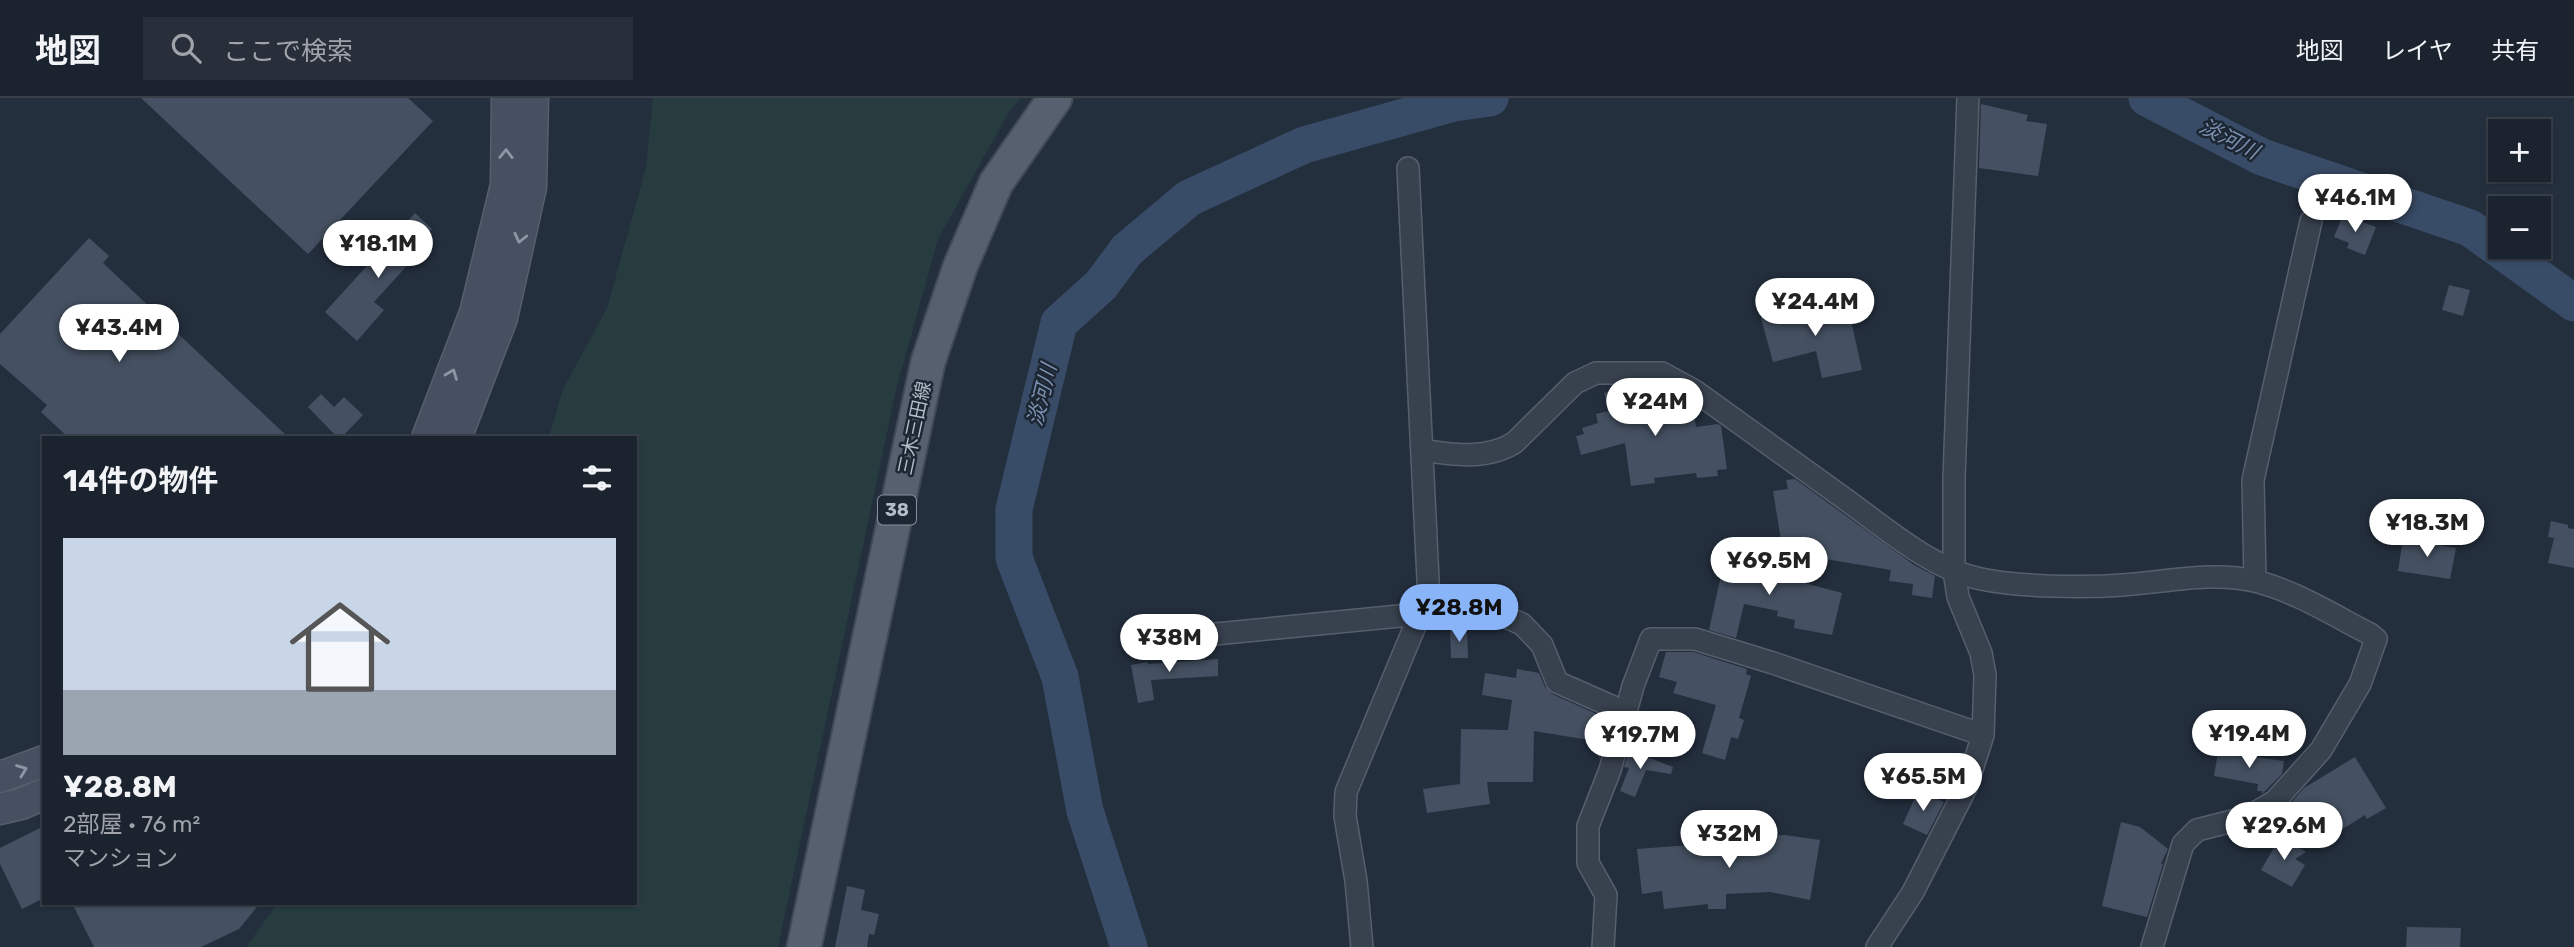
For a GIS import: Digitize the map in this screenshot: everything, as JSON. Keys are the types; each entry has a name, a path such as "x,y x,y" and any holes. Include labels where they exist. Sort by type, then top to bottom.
{"main road":[{"name":"三木三田線","path":"804,947 928,362 960,267 996,183 1055,98"}],"street":[{"path":"428,436 475,313 506,185 506,98"},
{"path":"457,436 502,318 531,187 533,98"},
{"path":"1877,947 1913,892 1960,799 1983,735 1985,675 1981,653 1958,597 1954,571 1954,478 1968,98"},
{"path":"1362,947 1356,881 1345,816 1346,792 1420,614 1429,600 1408,168"},
{"path":"2255,581 2253,480 2311,221"},
{"path":"1422,450 1466,457 1505,449 1575,383 1596,373 1662,373 1695,391 1899,538 1954,571 1979,579 2018,585 2123,585 2228,577 2255,581 2296,597 2370,634 2376,639 2360,684 2322,750 2275,801 2248,817 2197,830 2183,844 2152,947"},
{"path":"1133,642 1420,614 1499,614 1522,624 1542,645 1557,682 1627,713"},
{"path":"1603,947 1606,895 1588,863 1588,826 1610,770 1633,686 1651,639 1695,639 1983,735"},
{"path":"0,777 42,762"},
{"path":"0,809 42,795"}],"green space":[{"path":"653,98 1020,98 1009,112 938,239 896,390 778,947 246,947 277,905 637,905 637,436 549,436 563,389 607,308 646,168"}],"building":[{"path":"141,98 408,98 433,121 308,254"},
{"path":"1981,104 2028,115 2026,121 2047,124 2038,176 1979,168"},
{"path":"415,213 432,229 418,244 423,248 374,302 384,310 357,341 325,312"},
{"path":"2343,215 2376,227 2365,255 2347,248 2349,243 2334,237"},
{"path":"89,238 109,256 103,263 287,436 67,436 41,412 47,405 0,364 0,334"},
{"path":"2449,285 2470,290 2463,316 2442,310"},
{"path":"1828,306 1829,311 1848,307 1862,370 1822,378 1816,351 1773,362 1761,318 1803,307 1804,312"},
{"path":"1649,386 1652,407 1688,402 1693,406 1696,427 1718,424 1721,426 1727,469 1717,470 1718,476 1697,478 1696,473 1654,478 1655,483 1631,486 1625,443 1581,455 1576,436 1584,434 1582,428 1598,423 1596,414 1609,411 1604,393 1626,387 1626,390"},
{"path":"321,394 334,407 344,397 363,415 343,436 336,436 308,407"},
{"path":"1795,479 1914,565 1935,576 1932,598 1912,595 1913,584 1889,581 1891,570 1783,552 1773,491 1788,489 1786,480"},
{"path":"2551,521 2574,529 2574,568 2548,563 2554,538 2548,537"},
{"path":"2403,539 2456,548 2450,579 2398,571"},
{"path":"1722,547 1754,555 1751,569 1842,593 1832,635 1794,628 1795,620 1777,616 1778,611 1744,604 1736,638 1709,630 1722,571 1717,570"},
{"path":"1450,630 1467,630 1468,658 1451,658"},
{"path":"1666,652 1693,652 1747,669 1746,674 1751,676 1739,718 1744,720 1738,739 1731,737 1725,760 1702,753 1716,705 1673,693 1677,682 1659,677"},
{"path":"1218,659 1218,676 1151,680 1154,700 1138,703 1131,665"},
{"path":"1517,669 1539,673 1545,687 1552,694 1610,720 1598,763 1601,742 1534,731 1533,782 1487,782 1490,804 1427,813 1423,789 1460,784 1461,729 1508,730 1512,700 1482,695 1485,673 1516,678"},
{"path":"1629,750 1673,767 1671,774 1646,770 1635,797 1620,791 1629,768 1624,767"},
{"path":"2218,752 2284,761 2282,774 2262,794 2262,791 2257,791 2258,784 2214,776"},
{"path":"2355,757 2386,808 2367,819 2365,815 2314,847 2289,805 2304,788"},
{"path":"1918,791 1944,802 1927,835 1903,824"},
{"path":"2121,822 2140,827 2168,849 2161,864 2147,917 2102,906"},
{"path":"42,827 42,899 22,909 0,864 0,848"},
{"path":"1785,835 1820,840 1810,900 1770,892 1726,894 1726,909 1708,909 1708,904 1664,909 1662,891 1642,894 1637,849 1731,842 1731,836"},
{"path":"2280,837 2306,852 2295,859 2305,865 2292,887 2261,870"},
{"path":"847,886 865,890 861,910 879,914 874,935 869,934 867,947 835,947"},
{"path":"73,905 258,905 239,929 201,947 94,947"},
{"path":"2407,927 2461,928 2460,947 2406,947"}],"waterway":[{"name":"淡河川","path":"1129,947 1085,811 1060,677 1014,558 1014,509 1059,323 1101,285 1127,250 1189,198 1304,145 1454,103 1490,98"},
{"name":"淡河川","path":"2147,98 2262,157 2470,228 2574,303"}]}
